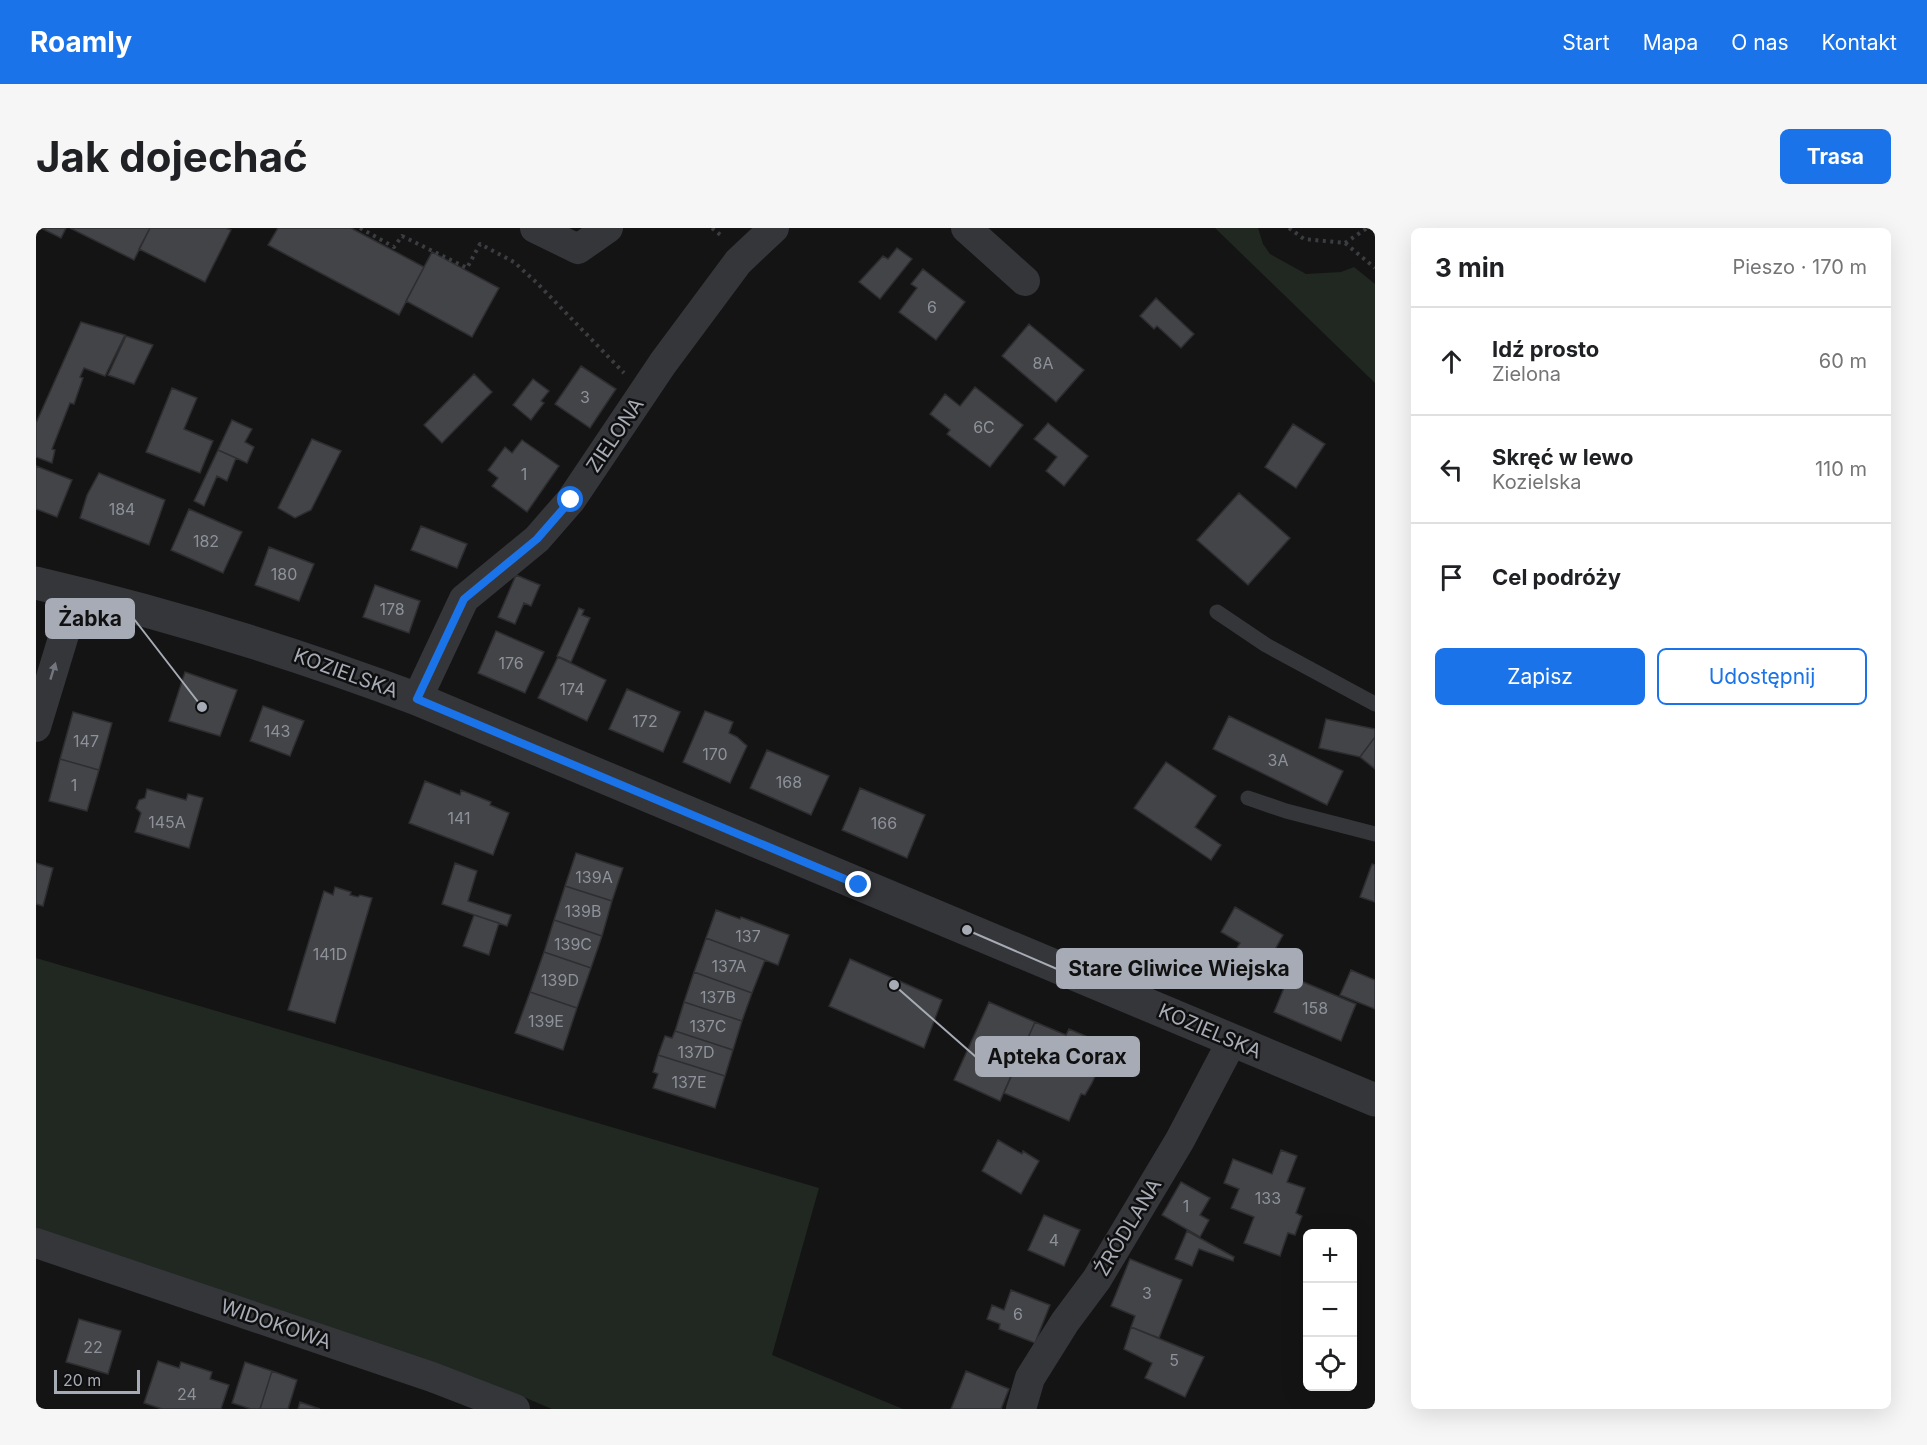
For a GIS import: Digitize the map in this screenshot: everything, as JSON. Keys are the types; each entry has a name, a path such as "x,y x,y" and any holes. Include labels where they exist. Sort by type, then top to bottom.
{"street":[{"path":"536,228 578,249 608,228"},
{"name":"ZIELONA","path":"417,699 464,599 537,539 571,500 663,363 738,262 774,228"},
{"path":"966,228 1025,281"},
{"name":"KOZIELSKA","path":"36,583 77,592 252,641 358,676 1375,1101"},
{"path":"36,727 77,592"},
{"name":"ŹRÓDLANA","path":"1021,1409 1030,1378 1065,1322 1097,1278 1180,1140 1232,1041"},
{"name":"WIDOKOWA","path":"36,1244 432,1377 515,1409"}],"lane":[{"path":"1217,612 1266,645 1375,704"},
{"path":"1248,798 1286,811 1375,834"}],"path":[{"path":"360,228 394,248 402,236 467,268 480,244 514,262 630,379"},
{"path":"1290,228 1304,239 1345,243 1375,268"},
{"path":"1345,243 1367,228"}],"shaded area":[{"path":"1215,228 1258,228 1263,244 1270,254 1306,274 1341,272 1354,267 1375,284 1375,383"},
{"path":"36,958 819,1188 772,1355 903,1409 552,1409 526,1398 225,1297 36,1230"}],"building":[{"path":"41,228 66,228 61,238"},
{"path":"70,228 150,228 134,260"},
{"path":"150,228 226,228 231,230 205,282 139,249"},
{"path":"278,228 351,228 424,267 399,315 268,245"},
{"path":"897,248 912,259 880,299 859,282 883,256 888,259"},
{"path":"432,252 499,288 472,337 406,301"},
{"path":"923,269 965,302 936,340 899,312 917,288 911,284"},
{"path":"1156,298 1194,334 1181,348 1157,326 1154,329 1140,316"},
{"path":"81,322 125,335 105,376 84,368 74,404 70,403 52,449 55,450 52,463 36,457 36,423"},
{"path":"1029,324 1084,370 1056,402 1002,356"},
{"path":"126,336 153,345 134,384 108,375"},
{"path":"581,366 616,389 590,428 555,404"},
{"path":"474,374 492,392 442,443 424,425"},
{"path":"533,379 549,391 541,401 544,403 531,420 513,405"},
{"path":"975,387 1023,425 990,467 947,434 950,430 930,414 945,394 960,406"},
{"path":"172,388 197,398 184,429 213,441 200,473 146,452"},
{"path":"232,420 252,429 245,442 254,447 247,463 218,450"},
{"path":"1048,423 1088,456 1064,486 1046,471 1057,457 1034,439"},
{"path":"1293,424 1325,444 1296,488 1265,467"},
{"path":"312,439 341,451 311,510 295,518 278,508"},
{"path":"522,440 559,466 527,512 492,486 498,478 488,470 505,447 512,453"},
{"path":"218,450 236,458 227,481 217,476 204,506 194,501"},
{"path":"36,466 72,480 57,517 36,509"},
{"path":"99,473 165,500 149,545 80,518 87,495"},
{"path":"1239,493 1290,538 1248,585 1197,540"},
{"path":"189,509 242,532 223,573 171,550"},
{"path":"421,526 467,544 457,568 411,550"},
{"path":"269,547 314,564 299,601 255,585"},
{"path":"516,575 540,585 531,606 524,603 515,624 498,617"},
{"path":"375,585 420,601 409,633 363,617"},
{"path":"579,608 584,610 582,615 590,618 571,662 557,656"},
{"path":"496,631 544,652 525,693 478,673"},
{"path":"558,657 606,680 587,721 538,698"},
{"path":"185,672 237,690 220,736 169,721"},
{"path":"627,689 680,712 663,752 609,729"},
{"path":"263,706 304,721 290,756 250,741"},
{"path":"705,711 733,722 729,733 747,746 730,783 683,762"},
{"path":"73,712 112,723 99,770 60,759"},
{"path":"1229,716 1343,771 1327,805 1213,749"},
{"path":"1326,719 1375,729 1375,737 1360,757 1319,748"},
{"path":"1375,737 1375,769 1360,757"},
{"path":"767,750 829,776 811,815 750,788"},
{"path":"60,759 99,770 87,811 49,801"},
{"path":"1166,762 1216,796 1195,827 1221,845 1211,860 1134,808"},
{"path":"425,781 460,795 461,790 491,802 490,805 509,813 493,855 409,823"},
{"path":"860,788 925,815 907,858 842,830"},
{"path":"147,789 186,800 188,794 203,798 189,848 135,832 141,813 136,808 139,800 145,798"},
{"path":"576,853 623,868 612,901 565,886"},
{"path":"36,863 53,868 43,906 36,904"},
{"path":"455,863 477,871 468,901 511,915 507,926 442,904"},
{"path":"1372,864 1375,865 1375,902 1360,897"},
{"path":"565,886 612,901 602,936 554,920"},
{"path":"335,887 351,892 350,895 372,898 335,1023 288,1010 324,891 333,895"},
{"path":"1235,907 1283,935 1268,962 1249,951 1244,959 1234,953 1240,943 1221,932"},
{"path":"716,910 789,935 778,965 706,938"},
{"path":"474,915 499,923 489,955 463,946"},
{"path":"554,920 602,936 591,968 544,952"},
{"path":"706,938 765,960 752,993 694,972"},
{"path":"544,952 591,968 577,1008 530,992"},
{"path":"850,959 942,1000 924,1048 829,1006"},
{"path":"1351,970 1375,980 1375,1009 1340,995"},
{"path":"694,972 752,993 742,1021 684,1002"},
{"path":"1289,976 1356,1004 1341,1041 1274,1012"},
{"path":"530,992 577,1008 563,1050 515,1033"},
{"path":"684,1002 742,1021 733,1050 675,1031"},
{"path":"989,1002 1035,1022 1000,1101 954,1080"},
{"path":"1035,1022 1066,1035 1069,1029 1109,1046 1092,1083 1085,1095 1081,1094 1069,1121 1004,1093"},
{"path":"675,1031 733,1050 725,1076 658,1055 665,1036 672,1038"},
{"path":"658,1055 725,1076 715,1108 653,1088 658,1074 653,1072"},
{"path":"998,1140 1039,1161 1021,1194 982,1171"},
{"path":"1281,1150 1297,1156 1287,1182 1305,1188 1296,1213 1302,1216 1295,1235 1288,1233 1280,1256 1244,1243 1254,1217 1231,1208 1239,1189 1224,1183 1233,1159 1272,1174"},
{"path":"1181,1182 1210,1198 1200,1215 1209,1220 1200,1237 1162,1215"},
{"path":"1044,1215 1080,1230 1064,1266 1028,1250"},
{"path":"1187,1231 1234,1257 1233,1261 1199,1249 1192,1266 1175,1259"},
{"path":"1130,1259 1182,1280 1159,1338 1131,1327 1135,1316 1111,1306"},
{"path":"1011,1290 1050,1305 1035,1343 999,1329 1000,1324 987,1319 992,1305 1004,1310"},
{"path":"79,1319 121,1331 108,1374 66,1362"},
{"path":"1131,1327 1204,1357 1185,1397 1145,1378 1152,1363 1124,1349"},
{"path":"158,1361 179,1368 181,1362 212,1372 210,1379 229,1385 221,1409 162,1409 144,1403"},
{"path":"245,1362 272,1371 260,1409 251,1409 232,1403"},
{"path":"272,1371 297,1380 288,1409 260,1409"},
{"path":"966,1371 1009,1389 1001,1409 951,1409"},
{"path":"300,1402 320,1409 298,1409"}],"place":[{"name":"Żabka","path":"202,707"},
{"name":"Stare Gliwice Wiejska","path":"967,930"},
{"name":"Apteka Corax","path":"894,985"}],"route":[{"path":"571,500 537,539 464,599 417,699 859,885"}]}
